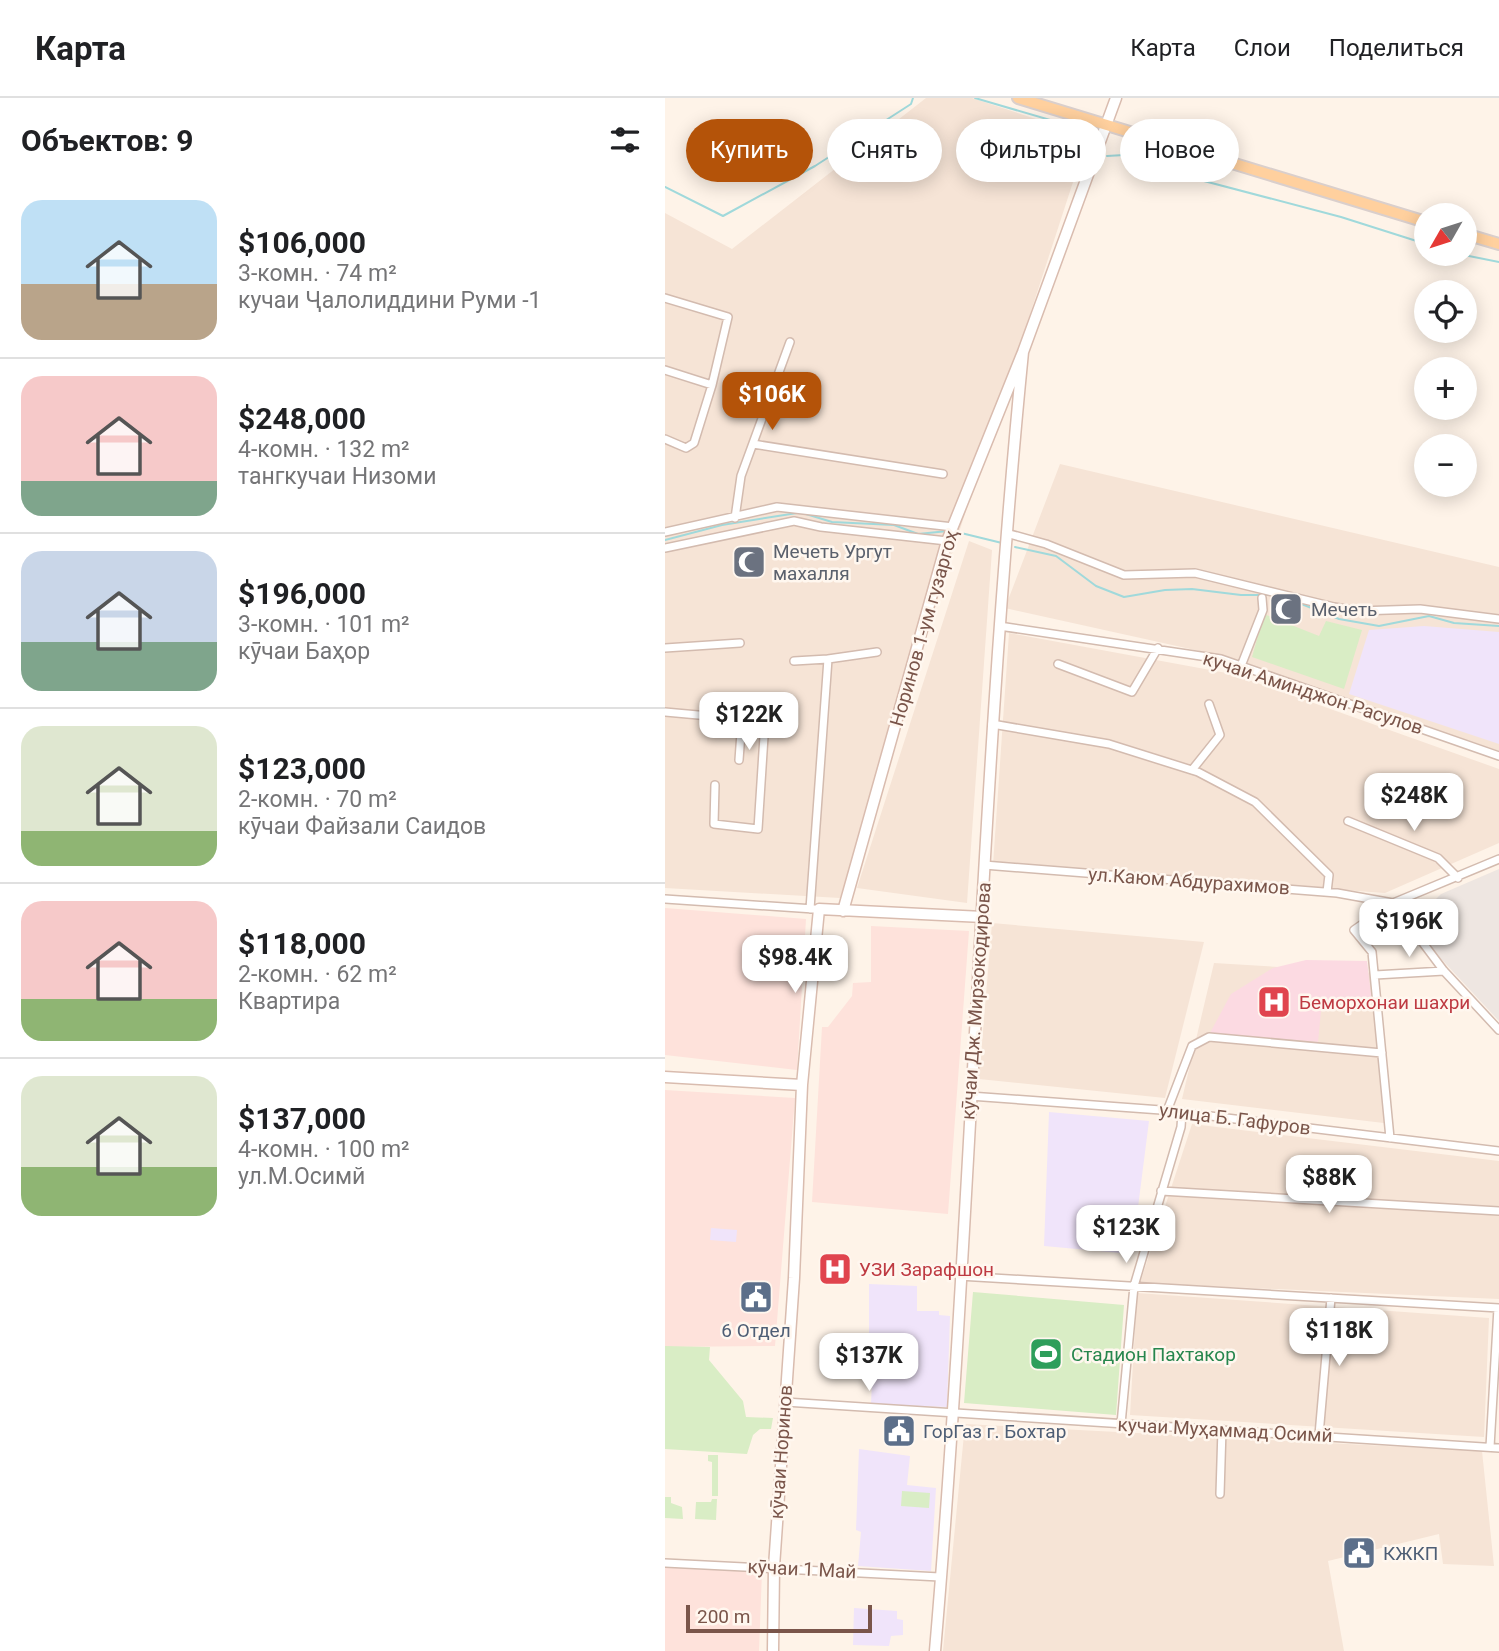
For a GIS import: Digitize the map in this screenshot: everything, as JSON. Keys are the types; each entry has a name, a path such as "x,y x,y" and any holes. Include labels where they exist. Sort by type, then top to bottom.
{"main road":[{"path":"1018,98 1086,119"},
{"path":"1106,125 1414,218"},
{"path":"1477,238 1499,244"}],"street":[{"path":"1106,123 1116,98"},
{"path":"1023,352 1084,182"},
{"path":"665,298 729,317 712,385 690,447 665,439"},
{"path":"735,518 741,476 790,342"},
{"name":"кӯчаи Дж. Мирзокодирова","path":"935,1651 983,916 992,724 1023,352"},
{"name":"Норинов 1-ум гузаргоҳ","path":"843,911 951,533 1023,352"},
{"path":"665,370 712,385"},
{"path":"753,444 943,474"},
{"path":"665,531 777,507 951,533"},
{"path":"665,548 794,521 821,527 951,533"},
{"path":"678,528 678,545"},
{"path":"1006,533 1046,544 1124,575 1195,573 1358,611 1420,609 1499,619"},
{"path":"1241,666 1263,610 1262,598"},
{"name":"кучаи Аминджон Расулов","path":"999,626 1211,656 1499,756"},
{"path":"665,648 740,643"},
{"path":"1058,664 1132,692 1159,648"},
{"path":"794,661 877,652"},
{"path":"814,909 828,659"},
{"path":"1192,770 1220,735 1209,704"},
{"path":"665,712 765,721 758,829 714,824 715,786"},
{"path":"740,760 742,719"},
{"path":"992,724 1109,744 1192,770 1255,802 1329,874 1327,892"},
{"path":"1348,821 1438,858 1458,878"},
{"path":"1390,1138 1372,952 1354,930 1393,903 1499,859"},
{"name":"ул.Каюм Абдурахимов","path":"984,865 1327,892 1393,903"},
{"path":"665,899 843,911 983,916"},
{"path":"1393,903 1444,971 1499,1030"},
{"name":"кӯчаи Норинов","path":"773,1651 774,1567 814,909"},
{"path":"1375,975 1444,971"},
{"path":"1167,1111 1192,1046 1209,1037 1382,1053"},
{"path":"665,1077 802,1085"},
{"name":"улица Б. Гафуров","path":"970,1096 1167,1111 1499,1151"},
{"path":"1121,1424 1134,1286 1181,1127 1182,1113"},
{"path":"1181,1127 1195,1114"},
{"path":"1161,1191 1499,1211"},
{"path":"959,1276 1499,1308 1490,1447"},
{"path":"1319,1435 1331,1298"},
{"name":"кучаи Муҳаммад Осимй","path":"785,1402 1499,1448"},
{"path":"1220,1494 1222,1429"},
{"name":"кӯчаи 1 Май","path":"665,1563 940,1577"}],"shaded area":[{"path":"926,98 972,98 1036,119 956,119 956,182 1073,182 840,898 665,888 665,213 732,249 827,175 827,182 942,182 942,119 899,119"},
{"path":"1060,464 1499,567 1499,751 1222,656 1005,608"},
{"path":"969,541 992,550 967,903 857,888"},
{"path":"1424,626 1499,632 1499,744 1349,694 1369,630"},
{"path":"1009,633 1232,674 1499,769 1499,843 1385,893 993,865"},
{"path":"1499,869 1499,1021 1432,949 1428,937 1433,902 1441,894"},
{"path":"665,908 806,919 797,1070 665,1055"},
{"path":"992,923 1204,942 1165,1098 979,1079"},
{"path":"871,926 969,931 948,1214 812,1202 822,1027 828,1027 852,996 853,983 871,982"},
{"name":"Беморхонаи шахри","path":"1306,960 1367,961 1372,1003 1322,1001 1318,1042 1210,1033 1231,994 1273,968"},
{"path":"1214,963 1375,973 1392,1124 1182,1099"},
{"path":"665,1090 795,1098 775,1346 665,1347"},
{"path":"1049,1112 1149,1121 1132,1254 1044,1246"},
{"path":"1192,1124 1499,1161 1499,1299 1140,1283"},
{"path":"711,1228 737,1230 736,1242 710,1240"},
{"path":"869,1284 917,1286 917,1311 939,1311 939,1315 950,1316 947,1407 871,1404 873,1356 869,1355"},
{"path":"1137,1293 1489,1318 1484,1437 1130,1415"},
{"path":"965,1424 1482,1451 1494,1566 1443,1564 1439,1534 1328,1561 1344,1651 943,1651"},
{"path":"859,1449 910,1456 907,1485 936,1488 931,1571 858,1566 861,1532 856,1530"},
{"path":"665,1566 762,1571 759,1651 665,1651"},
{"path":"854,1608 897,1611 897,1619 903,1620 903,1635 891,1636 889,1646 853,1645"}],"green space":[{"path":"1264,614 1319,636 1326,621 1362,630 1344,689 1252,657"},
{"path":"973,1292 1124,1305 1116,1415 964,1403"},
{"path":"665,1346 710,1347 709,1360 743,1401 746,1417 773,1418 771,1429 760,1429 753,1435 747,1454 665,1449"},
{"path":"708,1455 718,1455 718,1496 712,1496 712,1462 708,1461"},
{"path":"902,1491 930,1493 929,1508 901,1506"},
{"path":"665,1497 671,1497 671,1503 682,1507 683,1519 665,1518"},
{"path":"712,1499 717,1499 716,1520 695,1519 696,1502 711,1502"}],"waterway":[{"path":"665,187 723,216 815,166 911,104 913,98"},
{"path":"975,98 1047,119"},
{"path":"1107,156 1124,155 1166,171 1341,217 1414,240"},
{"path":"1477,258 1499,262"},
{"path":"665,540 722,525 797,513"},
{"path":"806,514 832,522 894,525 918,534 948,531"},
{"path":"957,532 1002,543"},
{"path":"1015,547 1056,556 1096,586 1124,597 1165,590 1192,589 1241,595 1269,595"},
{"path":"1294,601 1339,619 1379,626 1429,616 1454,623 1499,626"}],"place":[{"name":"Мечеть Ургут махалля","path":"749,562"},
{"name":"Мечеть","path":"1286,609"},
{"name":"Беморхонаи шахри","path":"1274,1002"},
{"name":"УЗИ Зарафшон","path":"835,1269"},
{"name":"6 Отдел","path":"756,1297"},
{"name":"Стадион Пахтакор","path":"1046,1354"},
{"name":"ГорГаз г. Бохтар","path":"899,1431"},
{"name":"КЖКП","path":"1359,1553"}]}
